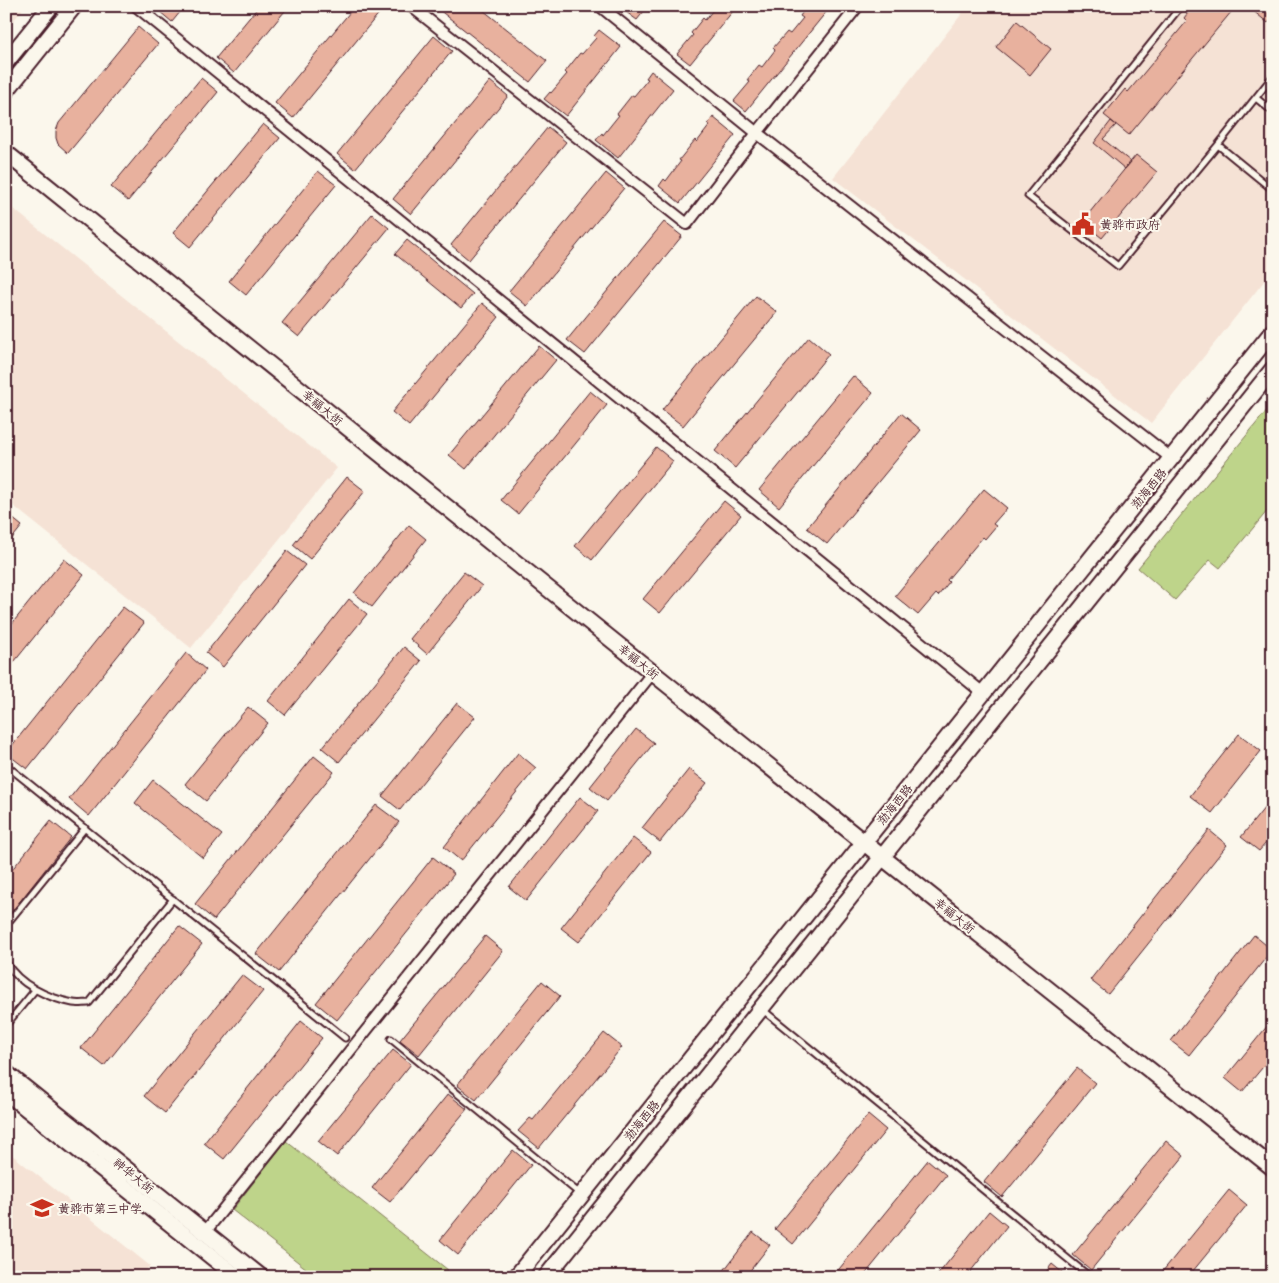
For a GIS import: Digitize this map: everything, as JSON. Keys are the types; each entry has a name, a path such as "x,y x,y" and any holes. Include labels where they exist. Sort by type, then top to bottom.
{"main road":[{"path":"6,62 51,6"},
{"path":"6,90 74,6"},
{"name":"幸福大街","path":"6,153 882,857 1273,1168"},
{"name":"渤海西路","path":"516,1277 1273,331"},
{"name":"渤海西路","path":"546,1277 1273,369"},
{"name":"神华大街","path":"6,1073 261,1277"},
{"name":"神华大街","path":"6,1092 238,1277"}],"street":[{"path":"136,6 983,693"},
{"path":"411,6 687,224 757,132 858,6"},
{"path":"600,6 1171,458"},
{"path":"205,1232 653,672"}],"lane":[{"path":"1181,6 1028,196 1118,266 1273,76"},
{"path":"1256,98 1273,112"},
{"path":"1218,145 1273,190"},
{"path":"6,765 345,1038"},
{"path":"6,925 85,828"},
{"path":"6,962 17,976 35,990 74,1003 89,1003 172,899"},
{"path":"6,1025 35,990"},
{"path":"761,1008 1090,1277"},
{"path":"391,1039 582,1195"}],"shaded area":[{"path":"6,6 25,6 6,30"},
{"name":"黄骅市政府","path":"968,6 1273,6 1273,270 1151,423 833,178"},
{"path":"6,203 337,468 191,648 6,500"},
{"name":"黄骅市第三中学","path":"6,1150 150,1266 141,1277 6,1277"}],"green space":[{"path":"1273,403 1273,504 1220,568 1210,560 1175,600 1138,568"},
{"path":"286,1141 448,1270 443,1277 317,1277 232,1210"}],"building":[{"path":"153,6 185,6 172,22"},
{"path":"259,6 289,6 234,73 216,58"},
{"path":"355,6 385,6 293,118 275,103"},
{"path":"440,6 478,6 547,61 530,82 438,9"},
{"path":"624,6 648,6 637,20 622,9"},
{"path":"716,6 737,6 690,64 677,54 693,35 691,33 703,18 705,20"},
{"path":"807,6 831,6 746,111 734,101 750,82 747,80 759,65 762,67 775,50 773,48 787,32 790,34 803,18 800,16"},
{"path":"1193,6 1226,6 1232,11 1129,135 1104,115 1125,89 1128,92 1187,21 1184,18"},
{"path":"1255,6 1273,6 1273,17 1268,23 1252,10"},
{"path":"1017,21 1051,49 1030,75 996,47"},
{"path":"138,27 158,44 68,153 58,144 56,138 59,123"},
{"path":"599,30 621,47 566,116 544,99 567,74 565,72 580,53 582,54 596,38 594,36"},
{"path":"434,36 452,51 355,169 337,154"},
{"path":"651,71 673,89 618,158 596,140 602,133 603,135 632,95 634,96 648,79 646,78"},
{"path":"201,78 218,92 128,201 111,187"},
{"path":"490,81 508,96 411,214 393,199"},
{"path":"713,117 735,135 680,203 659,186 664,179 666,181 681,161 679,160 695,140 697,142 710,125 708,124"},
{"path":"1111,121 1116,125 1103,139 1131,162 1125,169 1094,143"},
{"path":"263,124 280,138 190,247 173,233"},
{"path":"548,127 566,142 469,260 451,245"},
{"path":"1136,155 1157,172 1102,238 1082,222"},
{"path":"318,171 336,185 246,295 229,281"},
{"path":"606,173 624,188 527,306 509,291"},
{"path":"372,214 389,228 299,337 282,323"},
{"path":"664,222 682,236 585,354 567,340"},
{"path":"407,240 473,294 461,308 395,254"},
{"path":"756,296 777,312 683,426 662,410"},
{"path":"482,303 499,317 409,426 392,412"},
{"path":"809,337 829,354 735,468 715,451"},
{"path":"539,346 556,360 466,469 449,455"},
{"path":"853,376 873,393 779,507 759,490"},
{"path":"590,391 607,405 518,514 501,500"},
{"path":"901,413 921,430 827,544 807,528"},
{"path":"656,447 673,461 592,560 575,546"},
{"path":"347,477 365,491 310,559 293,545"},
{"path":"984,489 1007,508 993,524 996,526 985,539 983,537 947,580 949,582 938,596 936,594 918,615 895,596"},
{"path":"724,501 741,515 660,613 643,599"},
{"path":"6,513 22,526 6,546"},
{"path":"409,525 426,539 372,607 354,593"},
{"path":"287,551 305,565 223,667 206,653"},
{"path":"64,559 84,575 6,672 6,631"},
{"path":"464,572 482,586 427,654 410,639"},
{"path":"349,599 367,614 285,715 268,701"},
{"path":"123,607 144,623 27,769 6,753"},
{"path":"404,647 421,661 339,762 322,748"},
{"path":"186,653 206,670 89,816 69,799"},
{"path":"457,703 475,717 400,810 382,796"},
{"path":"248,707 268,723 206,801 185,784"},
{"path":"636,729 654,743 607,801 590,787"},
{"path":"1239,734 1261,751 1212,813 1190,796"},
{"path":"518,753 536,768 461,861 444,847"},
{"path":"314,756 334,772 214,920 195,904"},
{"path":"689,769 707,783 660,842 642,828"},
{"path":"153,780 222,835 203,858 135,803"},
{"path":"580,797 598,811 526,901 509,887"},
{"path":"1273,797 1273,835 1259,851 1241,837"},
{"path":"376,805 399,822 279,972 256,954"},
{"path":"51,821 71,837 6,919 6,877"},
{"path":"1209,830 1227,845 1108,994 1090,980"},
{"path":"633,838 651,852 579,942 561,928"},
{"path":"433,857 454,874 337,1020 316,1003"},
{"path":"179,926 202,944 104,1066 81,1048"},
{"path":"1254,935 1272,950 1189,1055 1171,1041"},
{"path":"485,936 503,951 419,1055 400,1040"},
{"path":"242,975 263,991 165,1113 144,1096"},
{"path":"542,981 560,996 476,1100 457,1085"},
{"path":"1273,1019 1273,1055 1242,1092 1225,1078"},
{"path":"301,1021 322,1038 224,1159 204,1143"},
{"path":"604,1033 622,1047 539,1148 518,1131 530,1118 533,1120"},
{"path":"393,1050 411,1064 337,1156 318,1141"},
{"path":"1077,1068 1095,1083 1002,1197 984,1182"},
{"path":"448,1094 467,1109 390,1202 372,1188"},
{"path":"868,1115 886,1130 793,1244 775,1229"},
{"path":"1166,1141 1184,1156 1091,1270 1073,1255"},
{"path":"513,1150 531,1165 458,1255 440,1240"},
{"path":"928,1160 946,1175 863,1277 838,1277 835,1274"},
{"path":"1229,1190 1247,1205 1188,1277 1158,1277"},
{"path":"989,1211 1007,1226 966,1277 936,1277"},
{"path":"753,1232 770,1245 745,1277 719,1277"},
{"path":"1052,1264 1068,1277 1042,1277"}],"place":[{"name":"黄骅市政府","path":"1083,224"},
{"name":"黄骅市第三中学","path":"42,1208"}]}
